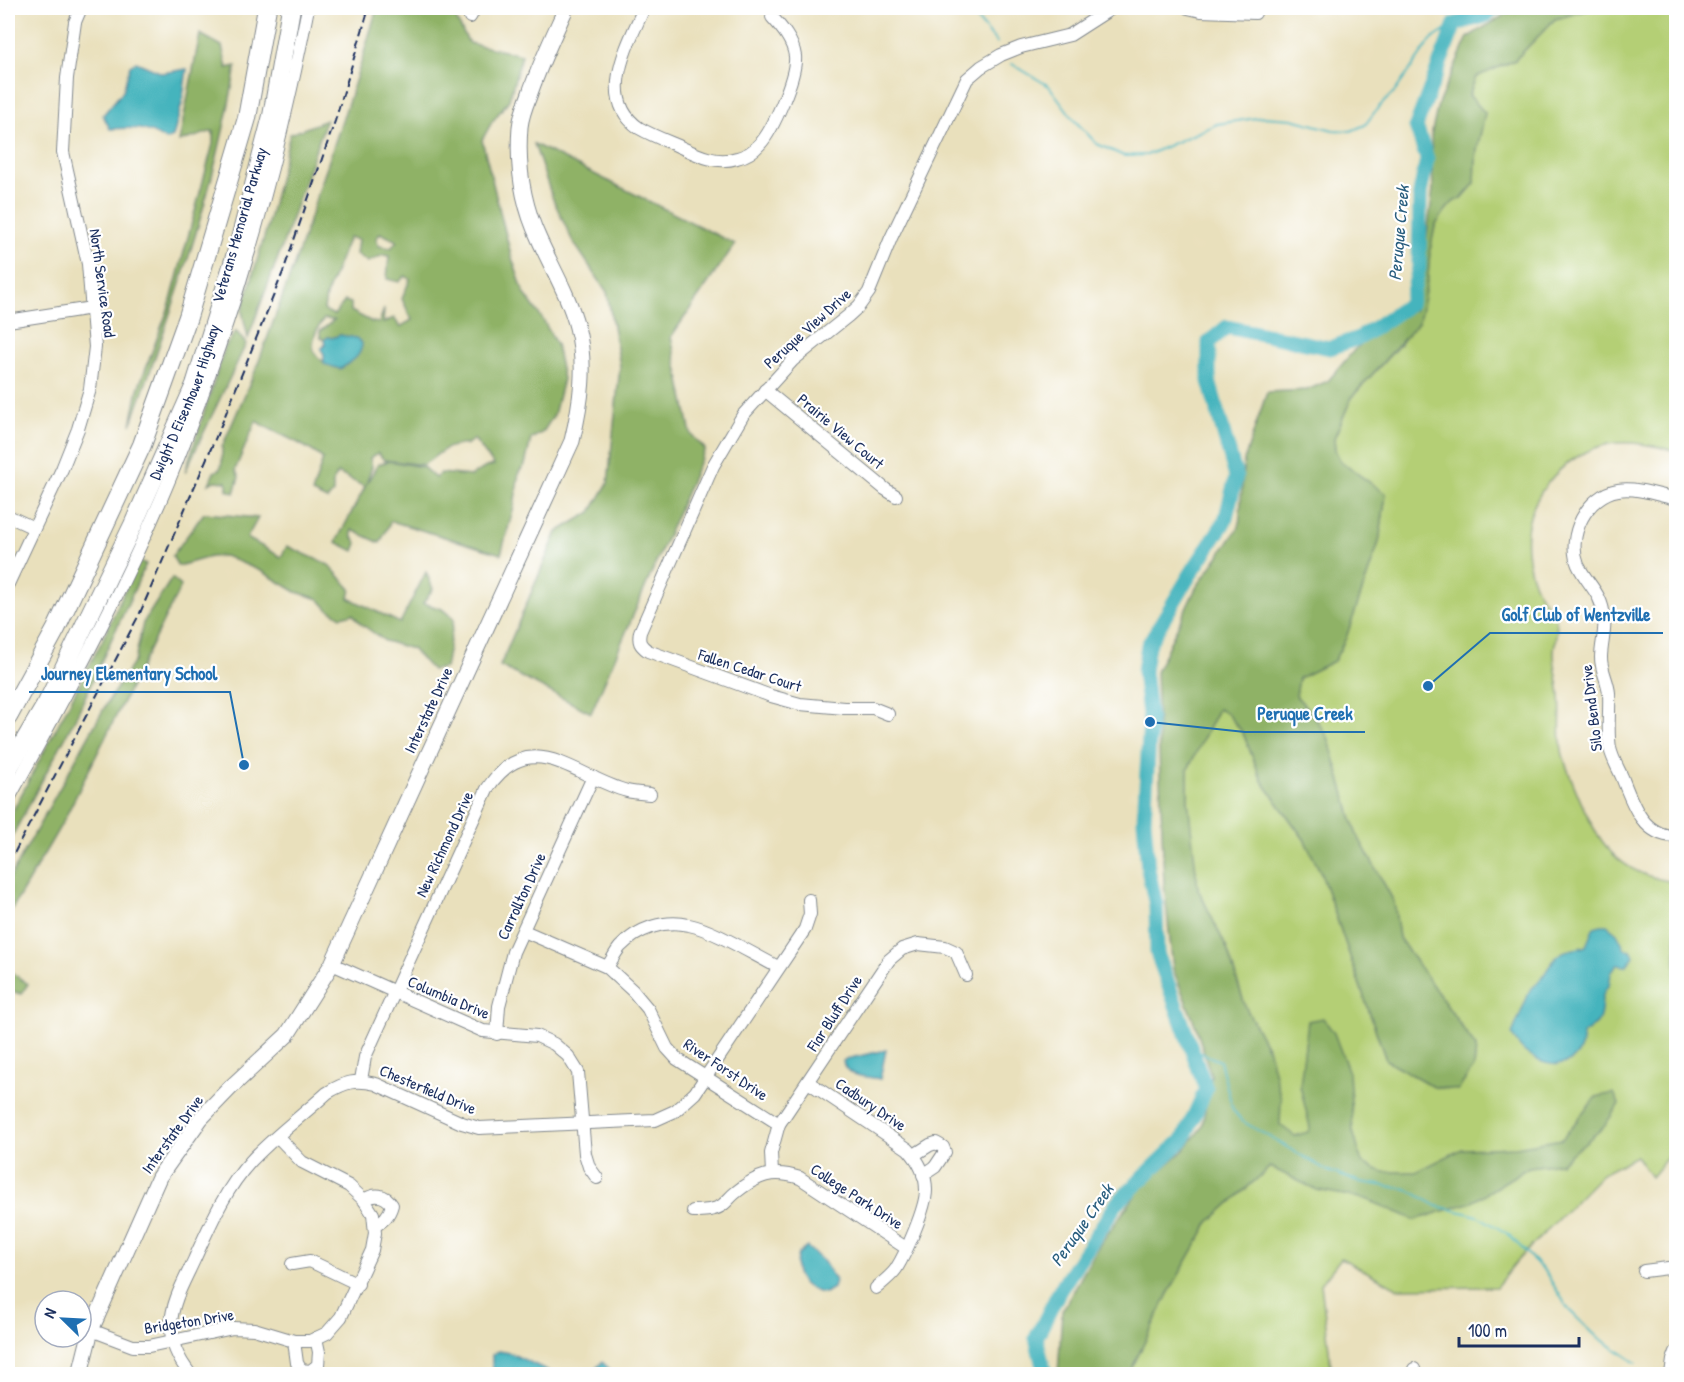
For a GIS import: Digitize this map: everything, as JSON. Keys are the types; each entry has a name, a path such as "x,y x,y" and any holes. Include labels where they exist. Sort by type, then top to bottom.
{"highway":[{"name":"Dwight D Eisenhower Highway","path":"8,717 56,629 142,445 188,317 244,129 267,8"},
{"name":"Dwight D Eisenhower Highway","path":"8,769 47,703 133,525 195,385 238,247 272,116 291,8"}],"main road":[{"name":"Interstate Drive","path":"93,1326 159,1177 201,1118 286,1035 332,964 572,441 581,403 580,338 569,304 531,219 523,189 520,164 520,125 527,101 566,8"},
{"name":"Interstate Drive","path":"80,1374 86,1349"}],"street":[{"name":"North Service Road","path":"8,584 78,429 90,389 95,347 88,264 63,152 67,78 75,22 81,8"},
{"name":"Veterans Memorial Parkway","path":"8,801 100,628 184,443 233,307 260,218 282,133 308,8"},
{"path":"641,8 617,73 618,92 623,108 633,123 648,132 698,155 718,161 737,159 759,146 769,131 792,78 795,68 794,51 772,17"},
{"name":"Peruque View Drive","path":"640,646 638,640 640,632 713,466 743,415 765,390 793,360 859,306 868,292 966,79 981,67 1021,47 1070,35 1112,8"},
{"path":"1188,8 1201,11 1255,13"},
{"path":"8,321 92,308"},
{"name":"Prairie View Court","path":"765,390 885,489 896,495"},
{"name":"Silo Bend Drive","path":"1677,499 1627,489 1616,490 1604,495 1586,512 1575,542 1578,565 1596,590 1603,609 1604,629 1601,658 1609,692 1610,748 1634,808 1644,822 1655,831 1677,836"},
{"path":"8,516 34,528"},
{"name":"Fallen Cedar Court","path":"640,646 676,663 800,704 873,708 888,714"},
{"name":"New Richmond Drive","path":"361,1080 365,1057 487,789 496,776 512,764 531,757 548,757 627,791 650,794"},
{"name":"Carrollton Drive","path":"497,1034 499,1006 513,952 593,777"},
{"name":"Chesterfield Drive","path":"190,1374 181,1362 172,1341 171,1324 175,1302 218,1210 229,1189 251,1161 327,1094 341,1085 361,1080 376,1084 462,1123 479,1128 656,1120 675,1111 694,1093 805,928 810,914 809,900"},
{"path":"608,967 620,947 634,935 650,926 669,924 688,924 703,929 778,967"},
{"name":"River Forst Drive","path":"524,931 608,967 648,1009 667,1048 677,1059 779,1124"},
{"name":"Fiar Bluff Drive","path":"772,1173 771,1153 779,1124 889,960 902,949 918,944 945,946 956,952 966,975"},
{"name":"Columbia Drive","path":"332,964 483,1032 537,1036 554,1044 568,1056 578,1072 585,1154 589,1167 597,1178"},
{"name":"Cadbury Drive","path":"808,1082 908,1149 918,1160 923,1175 926,1189 924,1207 896,1270 876,1288"},
{"path":"278,1137 302,1162 349,1186 364,1200 373,1214 375,1226 372,1250 358,1284 341,1317 327,1333 316,1338 319,1352 318,1365 310,1371 302,1370 297,1363 294,1341"},
{"path":"914,1155 936,1143 943,1147 945,1152 935,1167 923,1175"},
{"path":"693,1211 707,1211 720,1206 747,1183 772,1173"},
{"name":"College Park Drive","path":"772,1173 800,1178 906,1248"},
{"path":"364,1200 369,1197 382,1196 392,1205 384,1221 375,1226"},
{"path":"292,1264 310,1261 358,1284"},
{"path":"1644,1271 1677,1267"},
{"name":"Bridgeton Drive","path":"93,1331 133,1346 149,1346 233,1329 254,1329 294,1341 310,1341 316,1338"},
{"path":"1671,1374 1677,1352"}],"green space":[{"path":"377,8 450,8 469,43 522,55 509,100 482,140 511,255 524,293 542,318 556,344 563,379 554,415 543,432 531,439 525,465 519,472 514,507 501,554 391,521 380,543 352,530 352,536 357,543 354,551 336,542 365,487 338,473 333,482 333,493 327,500 312,493 323,459 308,448 256,421 235,470 239,477 234,493 227,490 227,482 214,481 209,484 214,472 220,469 222,447 256,369 299,251","holes":["380,233 397,241 391,248 379,246 376,239","349,237 358,240 356,254 368,262 383,255 389,256 387,279 399,282 405,276 410,279 402,299 412,320 400,327 394,318 383,323 384,309 379,323 372,322 351,311 351,303 345,301 334,315 324,310 326,296","324,319 334,320 320,331 320,337 324,340 340,335 340,369 315,354 314,338","474,439 494,465 471,476 441,473 435,478 423,467 390,461 378,464 366,485 372,467 370,458 378,453 384,460 423,465 443,450 466,445"]},
{"path":"1516,8 1595,8 1555,19 1515,60 1476,77 1469,95 1485,113 1476,155 1475,183 1463,197 1453,202 1435,226 1419,322 1352,397 1334,438 1335,450 1341,462 1386,494 1379,542 1346,638 1334,661 1299,678 1296,696 1312,713 1328,737 1356,833 1394,902 1399,938 1476,1047 1474,1067 1458,1090 1434,1087 1386,1060 1321,873 1304,839 1262,781 1243,733 1227,713 1218,709 1188,769 1188,800 1198,889 1227,949 1245,1006 1269,1051 1281,1099 1280,1125 1295,1136 1308,1132 1310,1127 1300,1086 1308,1021 1323,1018 1334,1033 1349,1073 1353,1131 1362,1163 1383,1172 1416,1172 1462,1149 1516,1147 1562,1139 1596,1097 1614,1093 1619,1104 1604,1127 1560,1163 1529,1167 1472,1202 1415,1220 1366,1199 1317,1190 1270,1167 1209,1222 1168,1294 1129,1374 1058,1374 1062,1311 1100,1244 1142,1186 1183,1151 1202,1127 1211,1076 1196,1027 1173,969 1164,884 1156,672 1196,588 1239,527 1244,460 1267,392 1307,390 1328,381 1355,349 1395,318 1415,310 1433,189 1431,136 1438,104 1468,37"},
{"path":"1595,8 1676,8 1676,451 1643,444 1618,443 1592,449 1576,458 1561,469 1538,497 1527,532 1527,550 1534,583 1556,620 1554,656 1561,703 1562,748 1567,767 1584,808 1601,840 1624,863 1638,872 1676,882 1676,1147 1651,1177 1636,1156 1602,1174 1516,1262 1496,1287 1397,1288 1341,1258 1321,1284 1332,1374 1129,1374 1168,1294 1209,1222 1270,1167 1269,1051 1245,1006 1227,949 1198,889 1192,846 1188,769 1218,709 1227,713 1243,733 1262,781 1304,839 1321,873 1386,1060 1434,1087 1458,1090 1474,1067 1476,1047 1399,938 1394,902 1356,833 1328,737 1312,713 1296,696 1299,678 1334,661 1346,637 1379,542 1386,494 1341,462 1335,450 1334,438 1352,397 1403,341 1428,277 1435,226 1453,202 1463,197 1475,183 1476,155 1484,113 1469,95 1476,77 1515,60 1555,19"},
{"path":"200,34 222,46 227,68 236,66 205,203 177,293 131,425 138,389 170,304 213,144 213,131 179,142"},
{"path":"326,120 248,338 242,311 268,224 290,134"},
{"path":"534,144 735,244 671,337 691,434 705,449 591,713 500,666 557,532 591,512 608,483 620,366 607,292 572,240 552,197"},
{"path":"236,331 246,344 185,472 225,347"},
{"path":"204,513 258,518 247,538 281,557 287,546 329,565 351,589 349,598 400,623 426,572 433,589 423,603 442,609 454,619 445,668 432,670 412,649 385,641 360,623 353,614 341,617 328,609 319,599 296,592 263,572 225,556 210,557 178,566 172,556"},
{"path":"138,560 146,564 75,719 8,844 8,820 102,641"},
{"path":"172,578 181,586 64,820 8,916 8,881 107,703 135,660 143,623"},
{"path":"8,970 28,984 21,994 8,990"}],"water":[{"path":"136,62 162,73 187,69 182,103 173,137 166,140 140,129 110,129 103,115 123,91 130,66"},
{"path":"340,335 356,338 362,343 362,348 352,361 340,369 324,364 324,354 321,349 325,345 324,340 328,337"},
{"path":"1607,925 1617,933 1625,949 1632,951 1634,956 1626,966 1617,965 1611,973 1609,986 1603,994 1598,1021 1583,1034 1581,1049 1574,1058 1564,1063 1541,1062 1519,1046 1512,1034 1531,988 1539,982 1559,955 1565,951 1586,946 1594,927"},
{"path":"886,1050 880,1079 852,1073 845,1067 843,1061 846,1059"},
{"path":"807,1247 824,1262 835,1280 833,1288 825,1293 806,1286 797,1274 798,1254"},
{"path":"499,1351 510,1353 555,1374 496,1374 492,1366 492,1355"},
{"path":"602,1362 615,1374 591,1374"}],"waterway":[{"path":"968,8 997,43"},
{"name":"Peruque Creek","path":"1045,1374 1036,1338 1060,1290 1117,1203 1184,1138 1206,1089 1157,953 1156,905 1148,869 1144,820 1150,722 1144,671 1148,645 1225,521 1236,477 1209,381 1209,342 1227,327 1330,348 1361,337 1410,304 1419,268 1420,193 1427,159 1416,126 1455,24 1484,16 1496,8"},
{"path":"1012,64 1049,86 1075,121 1097,144 1124,156 1147,155 1217,124 1263,117 1292,119 1333,130 1351,131 1365,125 1396,90 1431,40 1455,24"},
{"path":"1189,1048 1220,1061 1233,1110 1242,1121 1328,1171 1360,1182 1407,1189 1437,1206 1478,1216 1508,1234 1546,1273 1569,1310 1595,1335 1636,1363"}],"railway":[{"path":"8,865 140,613 222,423 283,272 335,121 369,8"}],"place":[{"name":"Golf Club of Wentzville","path":"1428,686"},
{"name":"Peruque Creek","path":"1150,722"},
{"name":"Journey Elementary School","path":"244,765"}]}
